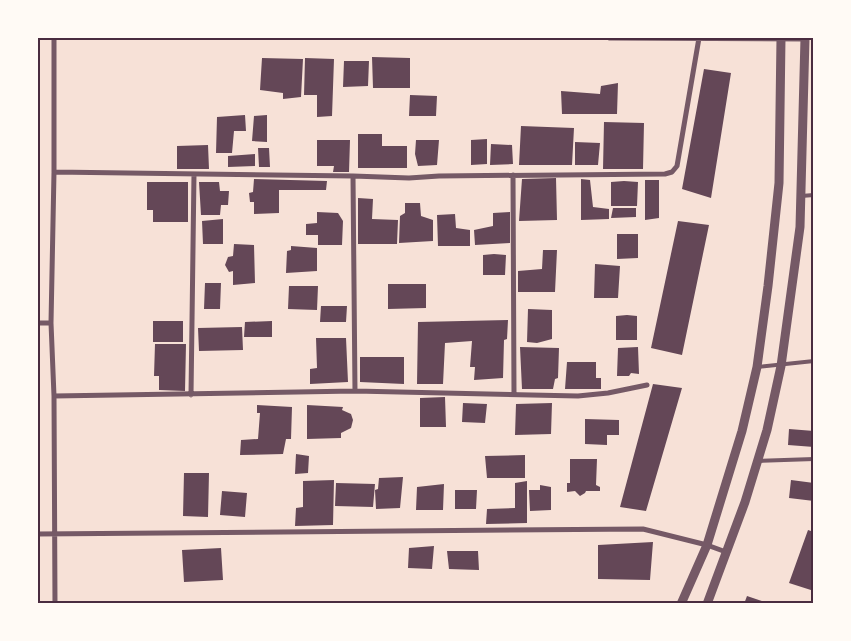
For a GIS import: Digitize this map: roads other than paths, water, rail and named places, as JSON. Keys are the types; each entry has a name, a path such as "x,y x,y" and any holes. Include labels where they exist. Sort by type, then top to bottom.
{"street":[{"path":"54,38 51,323 56,534 55,604"},
{"path":"609,38 805,38 800,227 781,366 767,430 745,502 707,604"},
{"path":"54,172 409,178 439,176 665,174 672,172 677,166 699,38"},
{"path":"681,604 707,545 742,431 757,367 779,183 781,38"},
{"path":"191,395 194,174"},
{"path":"513,175 514,394"},
{"path":"353,176 355,391"},
{"path":"38,323 51,323"},
{"path":"54,396 355,391 578,396 608,393 647,385"},
{"path":"38,534 643,529 707,545 726,552"}],"lane":[{"path":"801,196 814,195"},
{"path":"757,367 814,362"},
{"path":"757,461 814,459"}]}
